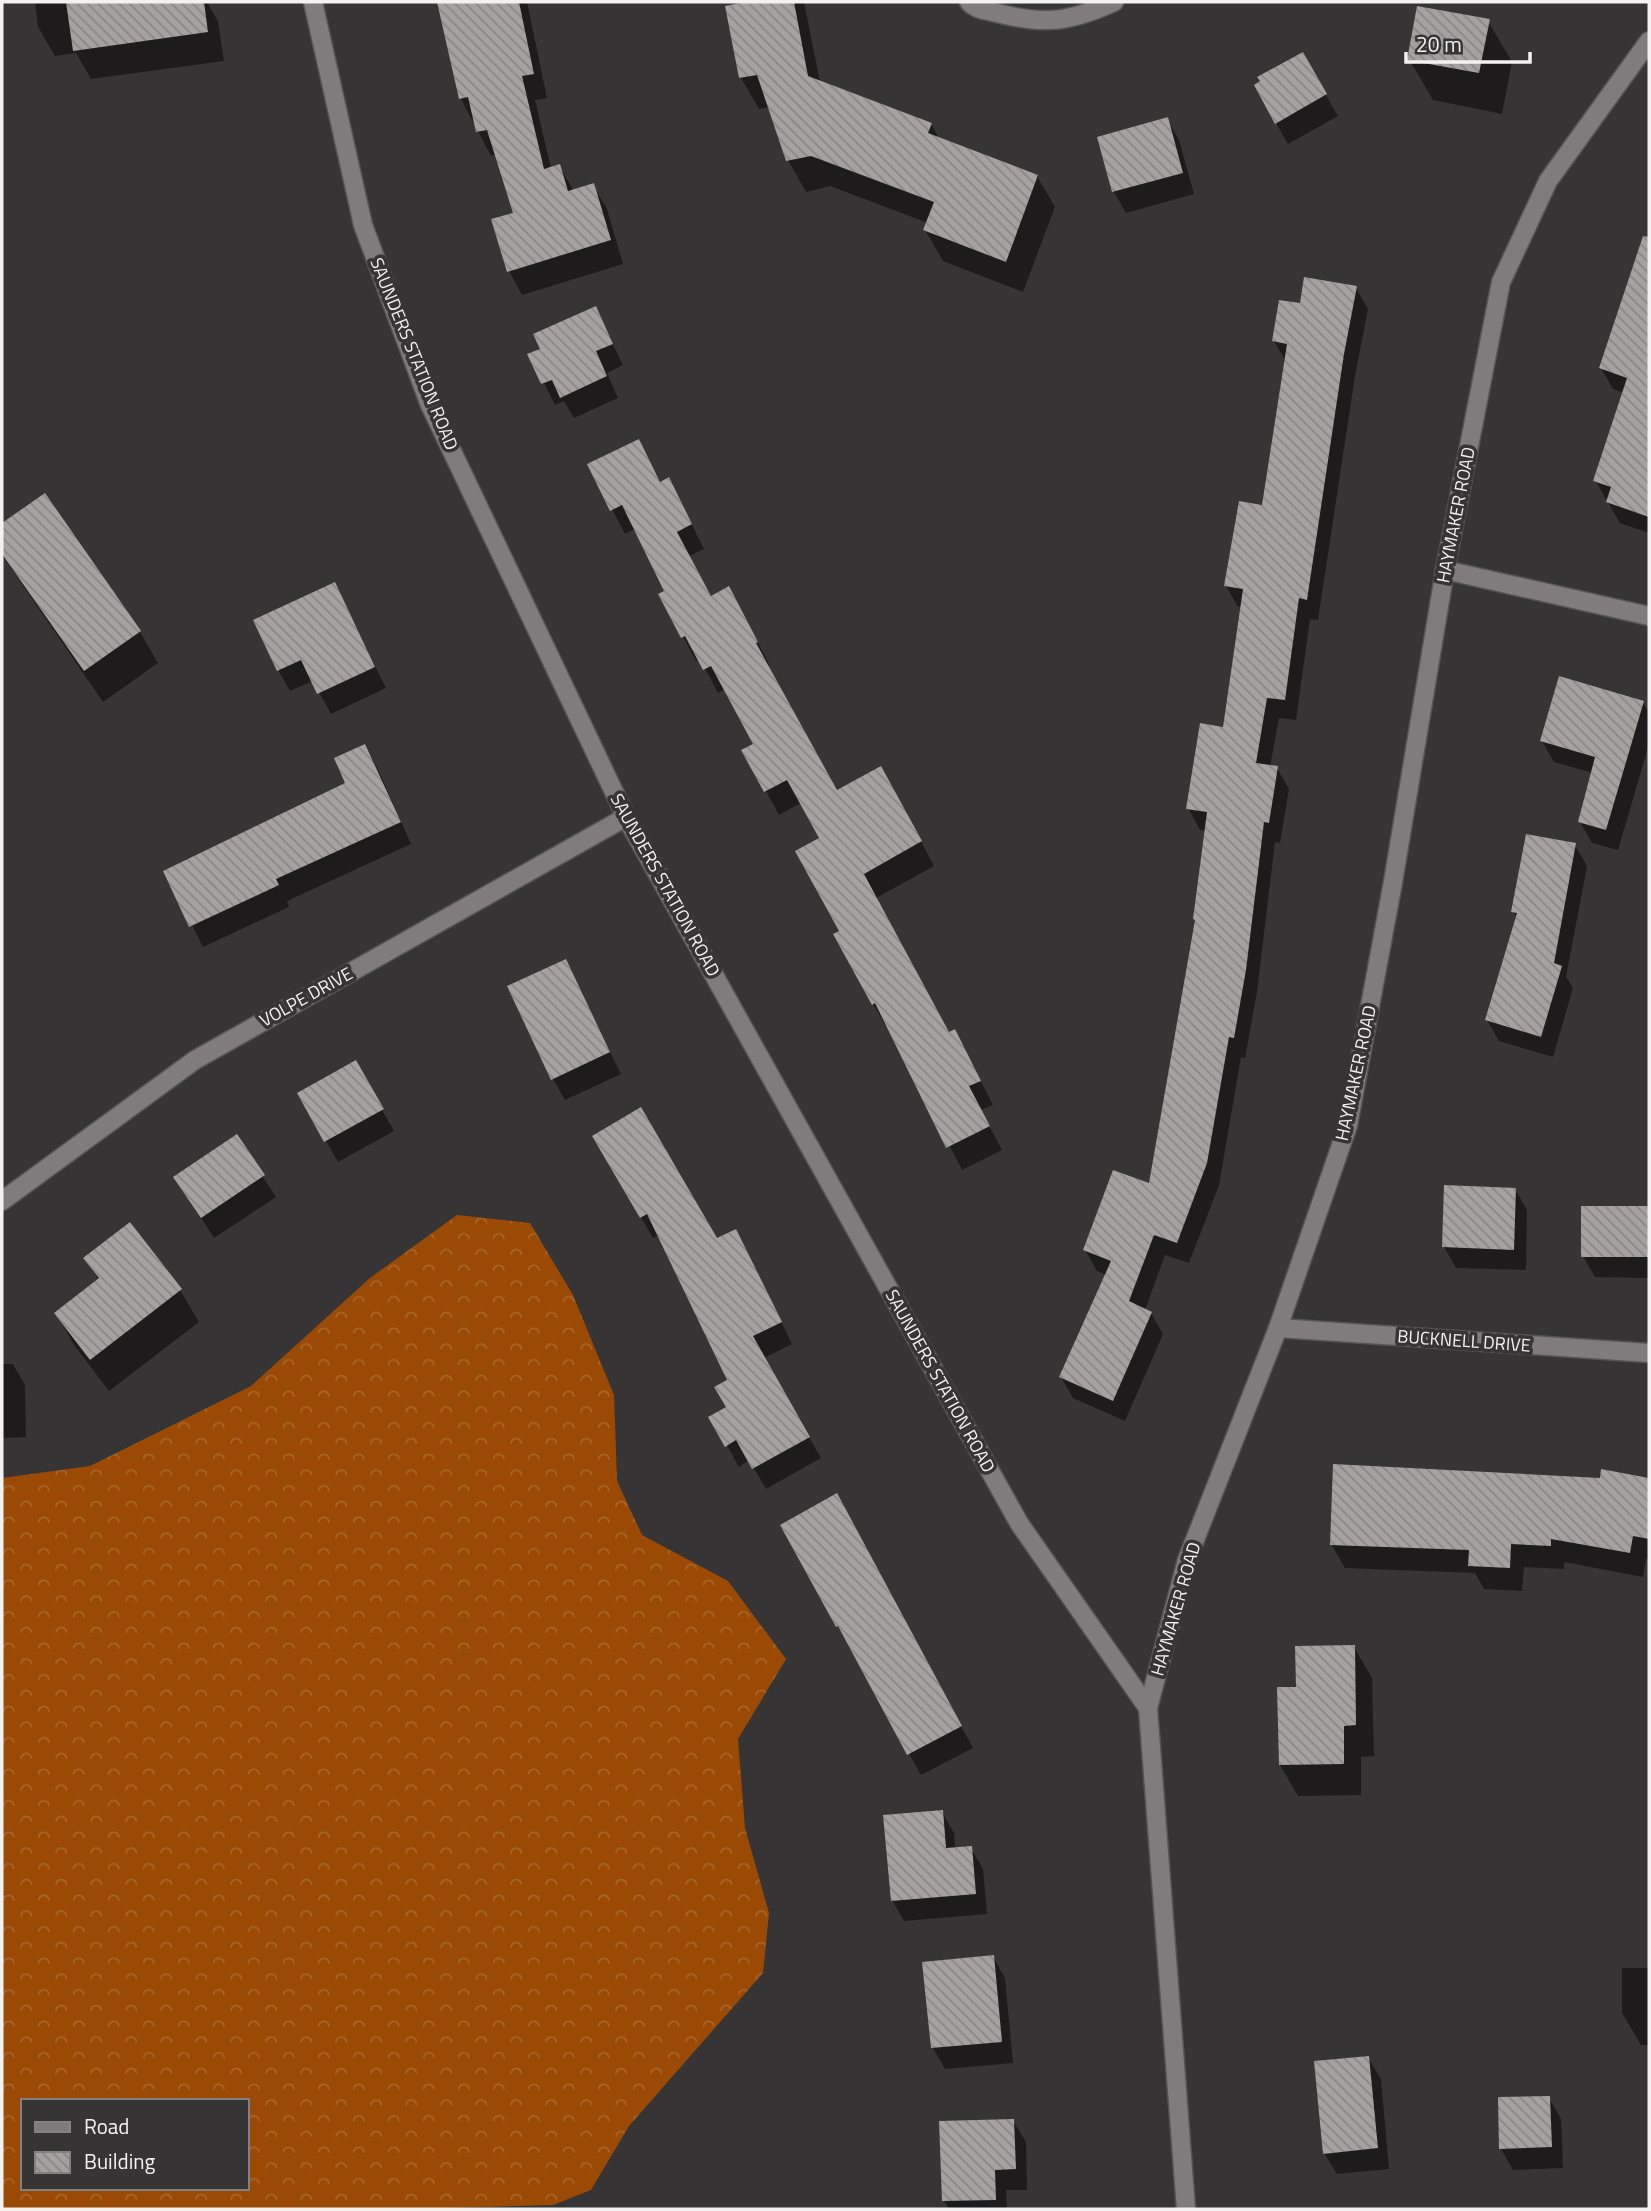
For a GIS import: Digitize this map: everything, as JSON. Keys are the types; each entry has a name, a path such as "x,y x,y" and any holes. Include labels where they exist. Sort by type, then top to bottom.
{"street":[{"name":"SAUNDERS STATION ROAD","path":"313,2 363,225 430,405 626,817 1019,1523 1149,1708"},
{"path":"969,2 973,7 1008,16 1049,22 1090,13 1114,2"},
{"name":"HAYMAKER ROAD","path":"1186,2209 1149,1708 1187,1560 1278,1328 1348,1125 1394,882 1445,570 1501,282 1548,181 1649,41"},
{"path":"1445,570 1649,616"},
{"name":"VOLPE DRIVE","path":"2,1201 195,1060 626,817"},
{"name":"BUCKNELL DRIVE","path":"1278,1328 1649,1353"}],"green space":[{"path":"457,1215 530,1223 573,1295 614,1395 617,1481 642,1535 728,1581 786,1659 738,1739 745,1828 769,1913 763,1973 629,2126 591,2190 553,2205 411,2209 2,2209 2,1478 90,1466 251,1386 370,1278"}],"building":[{"path":"66,2 204,2 208,32 73,51"},
{"path":"437,2 519,2 534,74 522,76 544,169 560,164 568,191 594,183 611,240 507,272 491,219 513,213 487,130 476,132 468,97 459,99"},
{"path":"746,2 794,2 808,76 932,123 928,133 1038,175 1006,262 923,230 934,202 811,156 786,161 757,75 739,78 725,6"},
{"path":"1417,6 1490,19 1479,73 1407,60"},
{"path":"1303,52 1327,94 1275,124 1254,85 1260,81 1257,77"},
{"path":"1168,117 1183,173 1112,192 1097,137"},
{"path":"1643,236 1649,237 1649,517 1606,502 1611,487 1593,481 1627,378 1599,368"},
{"path":"1304,277 1357,286 1344,354 1307,600 1299,598 1285,700 1267,698 1256,763 1278,766 1269,823 1264,822 1246,970 1234,1038 1229,1037 1207,1163 1177,1243 1154,1235 1129,1301 1152,1312 1113,1401 1059,1377 1111,1261 1083,1250 1113,1170 1149,1183 1195,920 1207,812 1186,809 1200,723 1223,727 1243,589 1224,586 1239,501 1262,505 1287,344 1272,341 1279,300 1300,303"},
{"path":"596,306 613,344 596,351 607,376 560,398 552,380 541,384 527,354 540,349 533,334"},
{"path":"639,439 660,482 669,477 692,524 677,532 711,596 729,586 758,642 756,643 837,790 881,766 922,841 864,874 949,1032 955,1029 981,1081 969,1086 990,1126 946,1148 875,1003 872,1005 833,934 839,931 795,851 819,838 787,780 764,792 741,750 753,744 711,666 703,670 685,636 681,638 658,594 664,591 622,505 610,511 587,464"},
{"path":"45,493 141,631 84,671 2,554 2,523"},
{"path":"335,582 375,667 317,694 301,660 277,671 253,620"},
{"path":"1559,676 1644,701 1606,830 1578,822 1595,757 1540,741"},
{"path":"365,744 401,822 276,879 279,885 189,927 163,871 345,783 334,758"},
{"path":"1526,834 1576,843 1554,963 1562,966 1541,1037 1485,1020 1517,913 1511,912"},
{"path":"566,959 610,1052 551,1080 507,986"},
{"path":"356,1060 384,1109 324,1142 297,1093"},
{"path":"641,1107 717,1238 736,1229 782,1322 753,1336 810,1437 752,1469 736,1440 725,1447 708,1417 726,1407 714,1387 727,1380 647,1214 640,1218 592,1136"},
{"path":"237,1134 265,1175 201,1218 173,1177"},
{"path":"1444,1185 1516,1188 1514,1250 1442,1247"},
{"path":"1581,1206 1649,1206 1649,1257 1581,1257"},
{"path":"130,1222 182,1289 90,1360 54,1313 99,1278 83,1258"},
{"path":"1333,1464 1600,1478 1601,1469 1649,1478 1649,1539 1633,1536 1630,1553 1551,1539 1551,1546 1511,1544 1510,1568 1468,1566 1469,1550 1330,1545"},
{"path":"837,1493 962,1726 907,1755 780,1525"},
{"path":"1355,1645 1356,1725 1344,1726 1344,1764 1279,1765 1277,1687 1296,1687 1295,1646"},
{"path":"943,1810 946,1848 972,1846 976,1894 891,1901 883,1815"},
{"path":"994,1955 1002,2042 931,2048 922,1962"},
{"path":"1369,2056 1378,2148 1323,2154 1314,2061"},
{"path":"1550,2096 1552,2147 1499,2149 1498,2097"},
{"path":"1014,2119 1016,2169 995,2170 996,2200 942,2201 939,2121"}]}
